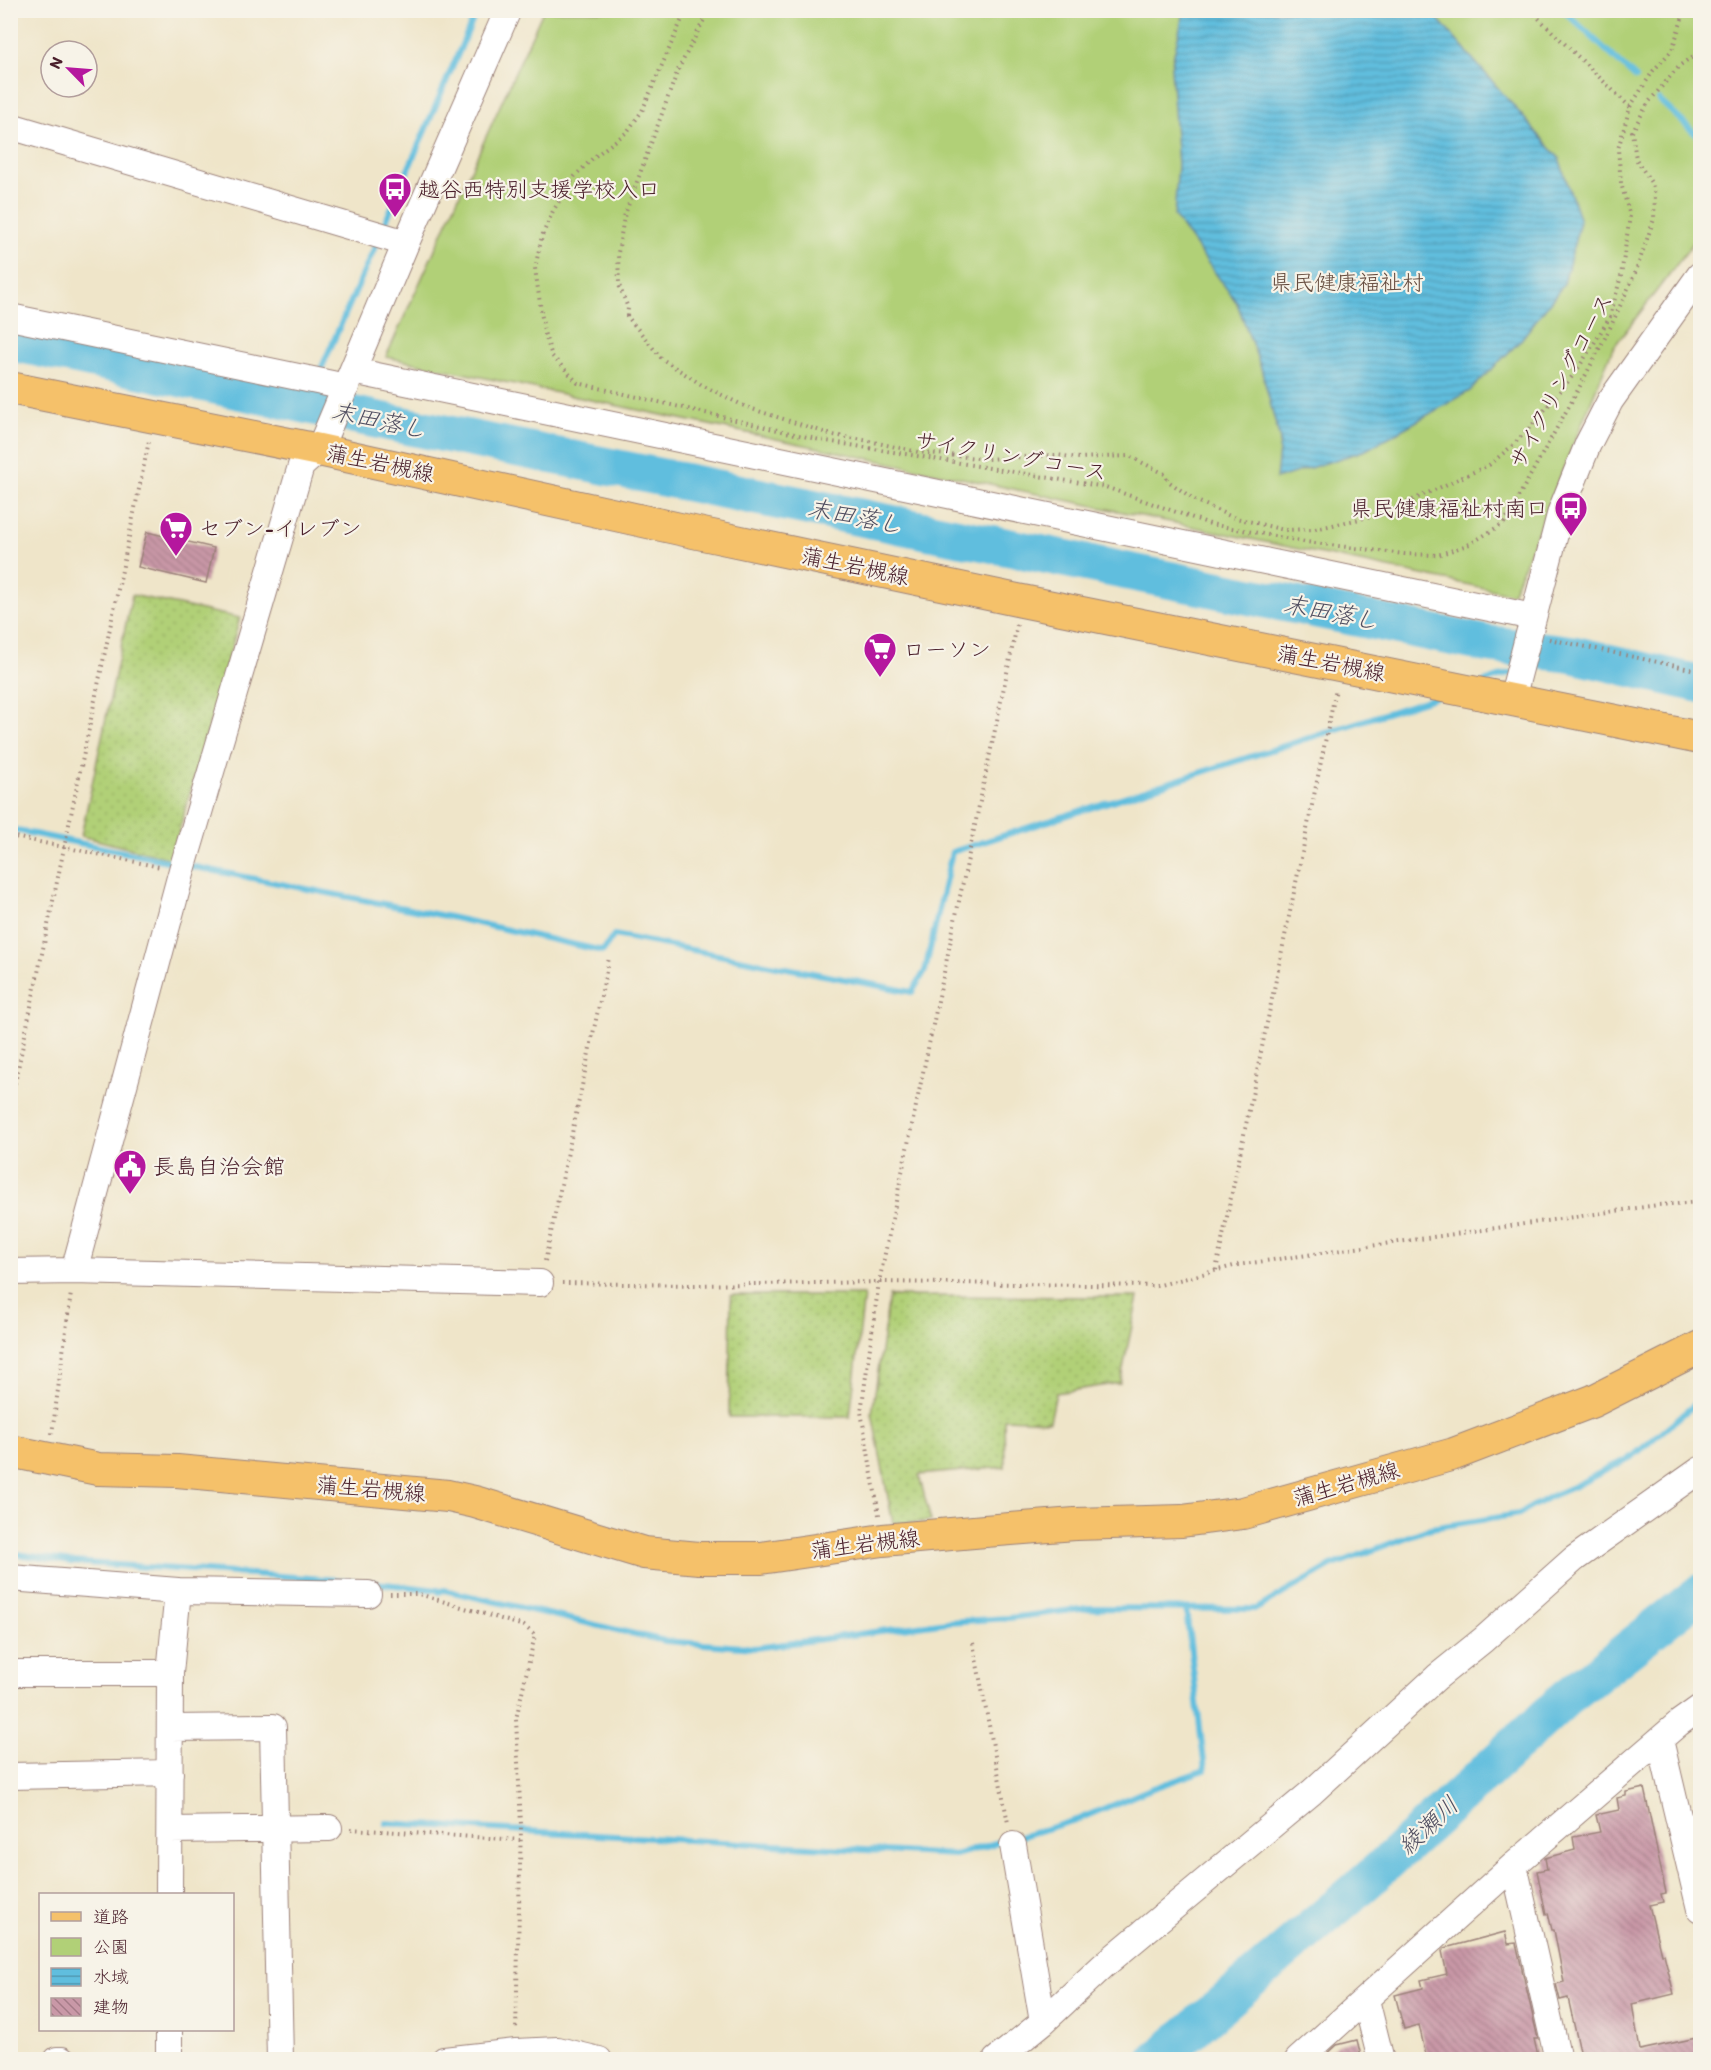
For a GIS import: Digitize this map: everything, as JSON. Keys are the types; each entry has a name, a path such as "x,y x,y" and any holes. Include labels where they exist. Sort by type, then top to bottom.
{"main road":[{"name":"蒲生岩槻線","path":"10,388 319,450 687,531 1022,601 1701,738"},
{"name":"蒲生岩槻線","path":"10,1451 98,1469 177,1471 447,1496 475,1502 644,1553 699,1558 761,1558 883,1540 1075,1524 1182,1521 1244,1513 1454,1454 1593,1401 1701,1347"}],"street":[{"path":"74,1271 184,864 301,466 319,450 508,10"},
{"path":"10,126 406,243"},
{"path":"1512,699 1561,511 1588,444 1610,402 1701,275"},
{"path":"10,317 349,379 1530,626"},
{"path":"10,1272 74,1271 540,1282"},
{"path":"996,2060 1043,2022 1103,1966 1312,1792 1437,1677 1574,1559 1701,1470"},
{"path":"10,1578 178,1592 368,1594"},
{"path":"169,1893 170,1673 178,1592"},
{"path":"10,1673 170,1673"},
{"path":"1298,2060 1514,1865 1660,1740 1701,1708"},
{"path":"170,1728 273,1727 279,2060"},
{"path":"1660,1740 1701,1909"},
{"path":"10,1776 170,1773"},
{"path":"170,1830 329,1828"},
{"path":"1012,1845 1043,2022"},
{"path":"1514,1865 1558,2060"},
{"path":"1366,2000 1381,2060"},
{"path":"169,2031 169,2060"},
{"path":"444,2060 558,2050 599,2060"},
{"path":"57,2060 62,2060"}],"path":[{"name":"サイクリングコース","path":"686,10 642,111 627,132 594,157 574,176 553,211 542,236 536,268 544,332 552,356 578,382 820,440 1106,487 1210,524 1306,542 1404,554 1438,555 1470,544 1503,523 1610,328 1650,236 1654,219 1655,195 1652,184 1636,159 1632,132 1648,104 1679,66 1690,58 1701,57"},
{"path":"709,10 678,70 624,217 618,253 618,285 628,308 627,316 662,359 702,385 746,407 833,435 918,452 987,459 1057,455 1079,458 1129,456 1165,474 1168,481 1195,500 1232,517 1284,530 1315,529 1382,514 1489,465 1533,424 1575,373 1610,317 1621,276 1630,216 1621,183 1618,149 1630,107 1653,71 1672,50 1685,10"},
{"path":"1530,10 1630,107"},
{"path":"10,1107 154,417"},
{"path":"883,1540 861,1413 879,1282 1022,601"},
{"path":"1530,626 1701,671"},
{"path":"1216,1270 1341,665"},
{"path":"10,836 66,847 184,864"},
{"path":"609,958 540,1282 694,1285 879,1282 1156,1286 1237,1265 1646,1206 1701,1202"},
{"path":"49,1459 74,1271"},
{"path":"368,1594 419,1594 524,1626 535,1635 516,1719 520,1840 516,2052"},
{"path":"973,1643 1012,1845"},
{"path":"329,1828 520,1840"}],"green space":[{"name":"県民健康福祉村","path":"543,11 1700,11 1700,234 1613,348 1512,594 386,357"},
{"path":"132,595 240,618 171,859 81,836"},
{"path":"731,1295 864,1295 850,1417 729,1417"},
{"path":"889,1296 1138,1297 1120,1383 1056,1393 1050,1421 1004,1419 1005,1467 919,1475 931,1521 893,1524 872,1413"}],"water":[{"path":"1184,11 1431,11 1559,158 1580,221 1564,284 1520,341 1470,391 1366,450 1276,479 1280,440 1261,368 1237,303 1174,216 1178,165 1171,67"}],"building":[{"name":"セブン-イレブン","path":"147,532 214,548 206,583 138,567"},
{"path":"1644,1788 1666,1893 1661,1894 1663,1902 1649,1905 1674,1994 1632,2004 1640,2050 1701,2037 1701,2056 1686,2060 1582,2060 1568,1998 1560,2000 1556,1984 1564,1982 1554,1930 1552,1930 1548,1913 1546,1914 1537,1871 1547,1869 1545,1858 1575,1850 1573,1837 1600,1832 1596,1815 1619,1810 1617,1798 1626,1796 1626,1792"},
{"path":"1505,1932 1508,1944 1516,1943 1538,2039 1534,2039 1539,2060 1427,2060 1419,2025 1404,2029 1395,1995 1423,1988 1421,1980 1447,1974 1442,1951 1445,1948"},
{"path":"1357,2040 1362,2060 1321,2060 1337,2045"}],"waterway":[{"path":"382,230 477,10"},
{"path":"1563,10 1636,78"},
{"path":"1659,100 1700,138"},
{"path":"318,376 378,240"},
{"name":"末田落し","path":"10,342 368,418 1487,644 1571,654 1700,684"},
{"path":"302,403 311,387"},
{"path":"1526,668 1571,654"},
{"path":"1484,682 1511,673"},
{"path":"190,866 445,916 603,951 614,935 912,992 925,971 952,852 1437,697"},
{"path":"10,829 177,863"},
{"path":"367,1582 438,1590 439,1592 444,1590 665,1641 755,1648 947,1622 1008,1618 1089,1608 1256,1609 1331,1566 1431,1528 1519,1514 1633,1456 1700,1400"},
{"path":"10,1553 72,1562 354,1581"},
{"name":"綾瀬川","path":"1157,2060 1368,1880 1566,1698 1700,1593"},
{"path":"1016,1838 1079,1819 1153,1788 1205,1770 1186,1609"},
{"path":"386,1823 955,1855 1006,1840"}],"place":[{"name":"越谷西特別支援学校入口","path":"395,218"},
{"name":"県民健康福祉村南口","path":"1571,537"},
{"name":"セブン-イレブン","path":"176,557"},
{"name":"ローソン","path":"880,678"},
{"name":"長島自治会館","path":"130,1195"}]}
